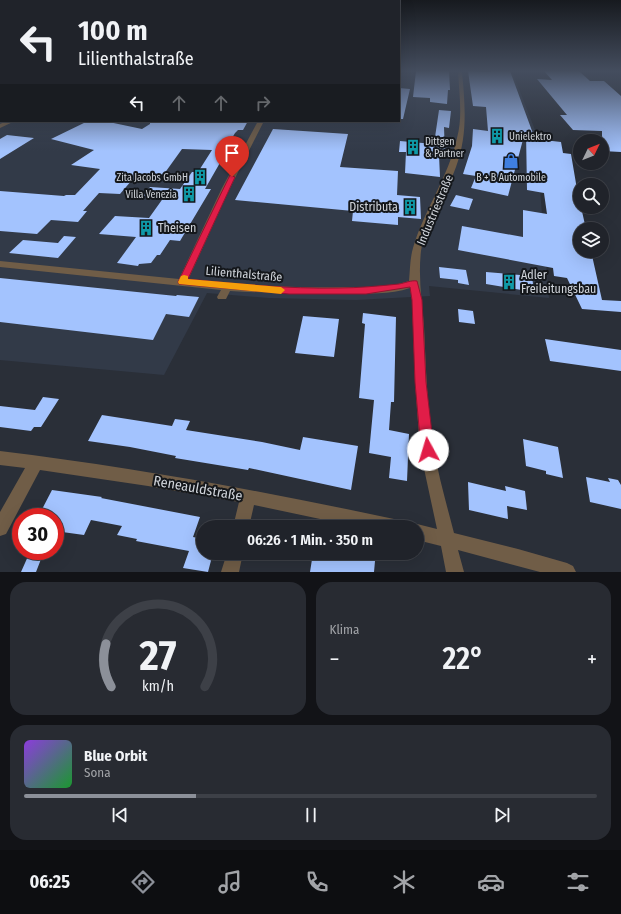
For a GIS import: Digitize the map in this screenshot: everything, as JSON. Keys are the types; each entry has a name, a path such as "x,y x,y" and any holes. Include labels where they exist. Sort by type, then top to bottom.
{"street":[{"name":"Industriestraße","path":"454,572 428,450 420,382 417,300 414,283 417,250 421,237 453,166 461,136 463,112 462,98"},
{"path":"0,126 10,122"},
{"path":"182,282 226,188 259,122"},
{"name":"Lilienthalstraße","path":"0,264 227,287 289,291 366,290 402,287 414,283"},
{"path":"222,296 227,287"},
{"name":"Reneauldstraße","path":"0,458 116,473 248,497 360,520"},
{"path":"0,528 36,462"},
{"path":"243,520 248,497"},
{"path":"424,534 518,557 567,572"},
{"path":"230,572 233,560"}],"shaded area":[{"path":"400,98 522,98 535,130 549,298 429,286 430,296 356,300 269,298 207,293 164,375 0,360 0,122 400,122"}],"building":[{"path":"400,98 408,98 403,119 400,119"},
{"path":"425,98 447,98 447,104 430,102 430,98"},
{"path":"472,98 520,98 535,139 561,142 563,153 571,154 575,178 573,178 573,214 583,214 584,222 573,222 573,258 593,258 602,300 621,301 621,312 582,309 567,278 554,276 553,268 458,250 462,226 523,237 523,210 547,214 544,193 527,190 526,132 508,196 471,188 476,176 463,174 472,146 473,129 488,131 486,107 473,106"},
{"path":"553,98 621,98 621,152 609,151 609,134 602,134 602,131 573,130 560,115 567,115"},
{"path":"439,110 451,111 449,128 444,127 445,156 439,155 440,177 405,173 406,152 399,152 400,141 434,144"},
{"path":"86,122 109,122 142,129 150,124 150,122 247,122 243,130 238,130 235,133 219,161 221,161 205,189 211,189 180,241 170,240 160,255 157,255 151,263 139,264 138,266 117,263 136,237 99,234 115,216 149,218 164,197 143,196 150,187 180,189 192,172 198,172 212,150 182,149 159,181 132,180 120,194 99,193 83,211 87,211 78,222 51,220 37,234 0,231 0,191 64,196 75,195 100,169 71,165 94,150 51,139"},
{"path":"273,129 348,134 340,167 398,171 397,195 420,197 421,219 398,217 398,225 352,221 353,211 235,200"},
{"path":"7,135 34,138 0,159 0,139"},
{"path":"456,195 473,199 469,210 450,206"},
{"path":"64,236 76,237 58,258 9,253 23,240 58,243"},
{"path":"439,267 466,270 469,285 458,283 458,280 440,278"},
{"name":"Adler Freileitungsbau","path":"486,272 532,276 534,292 486,284"},
{"path":"0,278 199,297 189,317 166,314 153,340 0,322"},
{"path":"458,309 473,311 475,324 459,322"},
{"path":"363,313 396,317 394,402 391,402 389,430 409,434 407,481 389,478 391,457 369,453 374,400 359,398 365,324 362,323"},
{"path":"303,316 339,319 334,357 295,353"},
{"path":"545,339 621,350 621,371 550,361"},
{"path":"43,397 59,399 41,427 34,427 31,431 0,427 0,406 35,410"},
{"path":"102,415 172,426 175,419 190,421 186,430 262,442 300,450 303,437 358,446 351,490 249,468 248,470 175,458 176,456 88,441"},
{"path":"523,439 558,447 563,478 546,474 546,471 526,466"},
{"path":"586,477 610,482 608,478 618,480 621,485 621,509 590,502"},
{"path":"468,482 506,491 505,486 525,491 527,510 507,506 508,519 469,510"},
{"path":"52,490 102,497 101,498 200,517 199,520 196,520 196,528 193,537 196,538 196,560 211,560 208,572 183,568 189,551 136,541 137,539 117,535 122,526 91,520 84,535 64,532 64,508 43,508"},
{"path":"26,560 41,560 36,572 21,572"},
{"path":"312,560 375,561 374,572 310,572"}],"slow traffic":[{"path":"184,278 182,282 227,287 281,290"}],"place":[{"name":"Unielektro","path":"497,136"},
{"name":"Dittgen & Partner","path":"413,147"},
{"name":"B + B Automobile","path":"511,161"},
{"name":"Zita Jacobs GmbH","path":"200,177"},
{"name":"Villa Venezia","path":"189,194"},
{"name":"Distributa","path":"410,207"},
{"name":"Theisen","path":"146,228"},
{"name":"Adler Freileitungsbau","path":"509,282"}],"route":[{"path":"232,177 182,282 227,287 289,291 366,290 402,287 414,283 417,300 420,382 428,450"}]}
